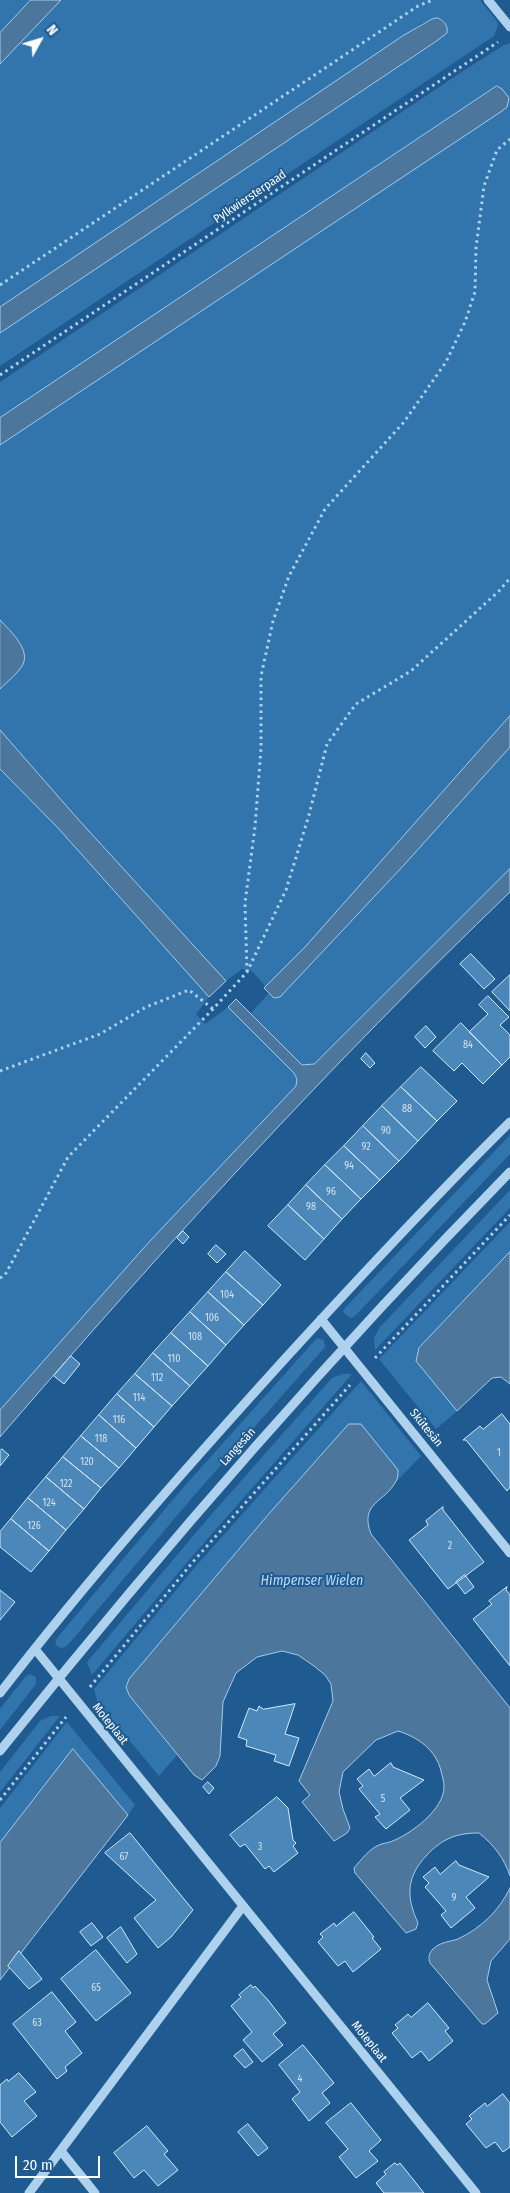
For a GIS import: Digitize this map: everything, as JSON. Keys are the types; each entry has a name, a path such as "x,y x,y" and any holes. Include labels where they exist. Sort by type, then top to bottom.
{"street":[{"path":"488,0 510,27"},
{"name":"Langesân","path":"0,1693 118,1548 227,1423 405,1229 510,1122"},
{"name":"Langesân","path":"0,1751 201,1507 344,1346 510,1172"},
{"name":"Skûtesân","path":"321,1319 510,1553"},
{"name":"Moleplaat","path":"35,1649 476,2193"},
{"path":"29,2193 243,1906"},
{"path":"60,2150 95,2193"}],"path":[{"path":"0,285 410,11 434,0"},
{"name":"Pylkwiersterpaad","path":"0,375 502,39"},
{"path":"247,972 246,903 257,807 261,748 261,676 273,621 289,576 325,510 404,422 446,362 465,322 475,292 476,248 484,186 497,150 510,140"},
{"path":"0,1278 5,1275 68,1157 247,972 286,890 309,815 326,744 356,704 411,671 499,591 510,578"},
{"path":"0,1071 100,1034 146,1007 189,990 213,1009"},
{"path":"0,1800 192,1563 364,1370 510,1215"}],"shaded area":[{"path":"0,0 31,0 0,33"},
{"path":"61,0 480,0 498,25 494,36 0,366 0,333 438,40 444,21 434,19 413,29 0,307 0,64"},
{"path":"510,43 510,716 305,947 266,987 252,971 242,969 226,981 77,818 0,730 0,689 23,665 17,639 0,620 0,445 502,111 507,107 496,86 0,418 0,382 463,71"},
{"path":"510,747 510,869 319,1060 314,1064 302,1065 251,1013 269,993 274,998 280,997 404,865"},
{"path":"0,769 58,828 209,997 196,1014 205,1024 228,1007 295,1073 297,1079 296,1086 149,1242 0,1410"},
{"path":"510,1135 510,1154 354,1317 350,1318 343,1312 345,1308"},
{"path":"510,1190 510,1208 375,1350 374,1338 380,1327"},
{"path":"510,1222 510,1252 419,1348 416,1361 457,1411 436,1429 379,1359"},
{"path":"317,1338 324,1340 325,1347 191,1499 67,1646 63,1648 58,1647 55,1643 57,1638 181,1490"},
{"path":"343,1374 352,1374 189,1560 92,1675 87,1662 210,1516 332,1378"},
{"path":"361,1381 421,1456 397,1481 398,1470 349,1424 267,1516 129,1679 126,1687 129,1695 177,1755 159,1776 115,1723 109,1728 102,1720 94,1689 196,1566"},
{"path":"30,1674 36,1677 36,1684 0,1730 0,1709 26,1676"},
{"path":"51,1716 60,1716 0,1792 0,1772 40,1721"},
{"path":"67,1722 135,1805 128,1815 73,1750 0,1843 0,1808"}],"water":[{"path":"31,0 61,0 0,64 0,33"},
{"path":"438,18 446,24 447,33 438,40 0,333 0,307 404,35 432,19"},
{"path":"497,86 509,98 507,107 502,111 0,445 0,418"},
{"path":"0,620 22,647 24,660 22,666 0,689"},
{"path":"510,716 510,747 404,865 280,997 274,998 264,988 305,947"},
{"path":"0,730 77,818 226,981 209,997 58,828 0,769"},
{"path":"510,869 510,892 377,1024 248,1159 0,1437 0,1410 149,1242 296,1086 297,1079 294,1073 228,1007 236,999 302,1065 314,1064"},
{"path":"510,1252 510,1384 501,1377 492,1378 457,1411 416,1361 419,1348"},
{"name":"Himpenser Wielen","path":"349,1424 361,1424 398,1470 397,1479 391,1488 375,1504 368,1515 371,1534 510,1708 510,1876 498,1852 479,1833 463,1834 444,1841 427,1855 415,1871 410,1887 410,1896 418,1923 416,1929 406,1933 355,1873 354,1868 375,1847 407,1834 425,1820 439,1803 443,1795 443,1778 439,1763 425,1745 398,1731 376,1740 343,1772 339,1792 350,1828 347,1833 334,1841 302,1802 310,1795 299,1781 333,1701 331,1684 325,1675 314,1666 298,1655 282,1651 257,1657 236,1673 223,1702 220,1756 216,1766 202,1780 194,1775 129,1695 126,1687 129,1679 267,1516"},
{"path":"73,1749 128,1815 0,1980 0,1843"},
{"path":"510,1888 510,1939 491,1961 487,1980 498,2013 485,2024 482,2024 430,1963 429,1956 439,1945 458,1939 482,1924 495,1911"}],"building":[{"path":"471,954 495,979 484,989 460,964"},
{"path":"510,975 510,1011 492,992"},
{"path":"488,996 509,1017 500,1025 510,1035 510,1057 502,1065 469,1032 488,1014 479,1005"},
{"path":"461,1023 502,1065 483,1084 462,1063 454,1071 433,1051"},
{"path":"426,1026 436,1037 425,1048 415,1037"},
{"path":"366,1053 375,1063 370,1068 361,1059"},
{"path":"421,1067 457,1101 437,1121 401,1087"},
{"path":"401,1087 437,1121 418,1141 382,1106"},
{"path":"382,1106 418,1141 399,1161 363,1126"},
{"path":"363,1126 399,1161 380,1180 344,1146"},
{"path":"344,1146 380,1180 361,1199 325,1165"},
{"path":"325,1165 361,1199 342,1219 306,1185"},
{"path":"306,1185 342,1219 324,1239 288,1205"},
{"path":"288,1205 324,1239 305,1260 268,1226"},
{"path":"183,1231 189,1237 183,1244 177,1238"},
{"path":"216,1245 226,1254 217,1263 208,1254"},
{"path":"245,1251 281,1285 263,1305 226,1272"},
{"path":"226,1272 263,1305 244,1325 208,1292"},
{"path":"208,1292 244,1325 226,1345 190,1312"},
{"path":"190,1312 226,1345 208,1366 171,1333"},
{"path":"171,1333 208,1366 190,1386 153,1353"},
{"path":"153,1353 190,1386 172,1406 135,1374"},
{"path":"71,1356 80,1364 64,1384 54,1376"},
{"path":"135,1374 172,1406 154,1427 117,1394"},
{"path":"117,1394 154,1427 136,1448 99,1415"},
{"path":"502,1414 510,1424 510,1487 507,1491 466,1440 463,1440 480,1426 483,1429"},
{"path":"99,1415 136,1448 119,1468 81,1436"},
{"path":"81,1436 119,1468 101,1488 63,1457"},
{"path":"2,1449 9,1455 0,1466 0,1451"},
{"path":"63,1457 101,1488 84,1509 46,1477"},
{"path":"46,1477 84,1509 66,1530 28,1498"},
{"path":"28,1498 66,1530 49,1551 11,1519"},
{"path":"443,1507 443,1510 484,1562 448,1589 409,1540 428,1525 426,1521"},
{"path":"11,1519 49,1551 31,1572 0,1547 0,1532"},
{"path":"465,1575 474,1587 465,1594 456,1582"},
{"path":"507,1587 506,1590 510,1595 510,1666 473,1619 492,1604 489,1601"},
{"path":"0,1590 15,1602 0,1620"},
{"path":"295,1704 285,1734 299,1738 289,1766 274,1761 276,1755 246,1746 247,1740 238,1737 249,1708 257,1711 259,1706 263,1709"},
{"path":"391,1763 393,1767 424,1780 400,1798 410,1810 386,1829 375,1817 380,1814 359,1789 363,1786 357,1779 369,1769 374,1776"},
{"path":"208,1782 214,1788 209,1794 203,1787"},
{"path":"277,1797 288,1808 293,1840 296,1843 293,1846 298,1853 274,1872 269,1866 265,1869 245,1844 240,1847 230,1835"},
{"path":"130,1833 193,1910 171,1937 158,1948 134,1918 156,1900 105,1853"},
{"path":"456,1861 459,1865 489,1877 466,1897 475,1908 451,1928 441,1915 446,1911 425,1887 429,1883 423,1877 435,1867 440,1874"},
{"path":"354,1912 381,1949 353,1972 345,1961 338,1966 318,1942 323,1937 320,1934 334,1923 336,1926"},
{"path":"92,1923 103,1937 91,1946 80,1932"},
{"path":"121,1927 137,1954 127,1963 107,1938"},
{"path":"96,1950 131,1993 96,2021 61,1979"},
{"path":"19,1951 42,1979 29,1989 8,1966"},
{"path":"251,1985 253,1988 255,1986 268,2000 286,2023 273,2034 283,2045 262,2062 243,2040 252,2032 231,2006 241,1997 239,1995"},
{"path":"52,1992 76,2022 65,2031 82,2053 65,2067 67,2071 57,2079 13,2024"},
{"path":"428,2003 449,2028 445,2031 453,2041 429,2061 421,2051 412,2058 392,2033 398,2028 395,2025 408,2014 411,2017"},
{"path":"303,2045 334,2083 322,2093 330,2103 309,2121 292,2099 300,2092 279,2065"},
{"path":"243,2049 253,2062 245,2068 234,2056"},
{"path":"19,2073 36,2092 24,2101 37,2116 12,2137 0,2122 0,2085"},
{"path":"503,2094 510,2103 510,2147 503,2152 495,2142 486,2148 466,2124 472,2119 469,2116 485,2103 487,2106"},
{"path":"351,2103 381,2140 369,2151 378,2161 356,2178 339,2157 348,2149 326,2123"},
{"path":"248,2124 268,2148 258,2156 238,2132"},
{"path":"147,2126 168,2151 164,2154 178,2170 158,2186 144,2170 134,2178 114,2153"},
{"path":"395,2163 397,2165 400,2163 424,2193 384,2193 376,2183 386,2174 384,2172"}]}
